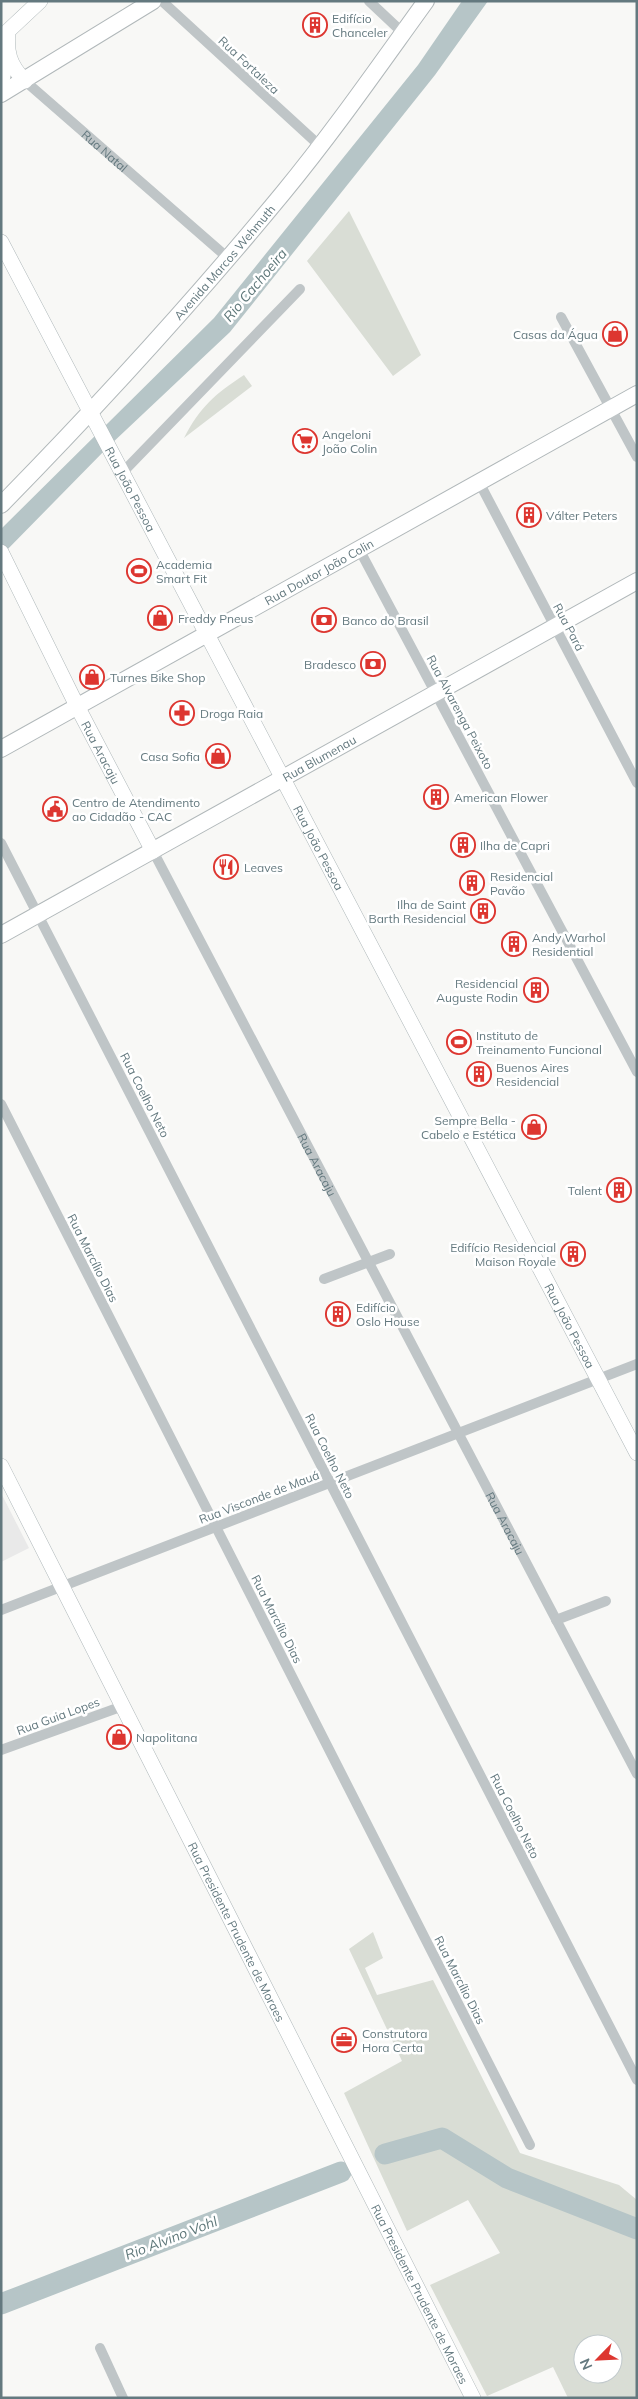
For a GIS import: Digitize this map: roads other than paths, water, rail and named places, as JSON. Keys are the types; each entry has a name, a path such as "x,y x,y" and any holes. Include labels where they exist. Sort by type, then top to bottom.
{"main road":[{"path":"1,94 153,1"},
{"name":"Avenida Marcos Wehmuth","path":"1,505 95,420 320,146 426,1"},
{"path":"1,83 7,54"},
{"name":"Rua Doutor João Colin","path":"1,749 637,394"},
{"name":"Rua Blumenau","path":"1,935 637,581"}],"street":[{"path":"7,54 5,34 40,1"},
{"name":"Rua Fortaleza","path":"162,1 320,146"},
{"path":"369,1 403,33"},
{"name":"Rua Natal","path":"7,54 16,72 25,81 228,258"},
{"name":"Rua João Pessoa","path":"1,242 637,1453"},
{"path":"123,472 300,289"},
{"path":"562,317 637,457"},
{"name":"Rua Pará","path":"479,482 637,783"},
{"name":"Rua Alvarenga Peixoto","path":"359,549 637,1072"},
{"name":"Rua Aracaju","path":"3,555 77,706 637,1774"},
{"name":"Rua Coelho Neto","path":"1,843 637,2080"},
{"name":"Rua Marcílio Dias","path":"1,1104 530,2145"},
{"path":"324,1279 390,1254"},
{"name":"Rua Visconde de Mauá","path":"1,1610 637,1364"},
{"name":"Rua Presidente Prudente de Moraes","path":"1,1466 473,2398"},
{"path":"556,1620 606,1601"},
{"name":"Rua Guia Lopes","path":"1,1750 123,1706"},
{"path":"100,2348 123,2398"}],"water":[{"name":"Rio Cachoeira","path":"462,1 488,1 435,75 230,332 109,446 1,556 1,529 214,318 418,65"}],"waterway":[{"name":"Rio Alvino Vohl","path":"385,2154 442,2138 507,2178 637,2229"},
{"name":"Rio Alvino Vohl","path":"1,2304 341,2172"}],"place":[{"name":"Edifício Chanceler","path":"315,25"},
{"name":"Casas da Água","path":"615,334"},
{"name":"Angeloni João Colin","path":"305,441"},
{"name":"Válter Peters","path":"529,515"},
{"name":"Academia Smart Fit","path":"139,571"},
{"name":"Freddy Pneus","path":"160,618"},
{"name":"Banco do Brasil","path":"324,620"},
{"name":"Bradesco","path":"373,664"},
{"name":"Turnes Bike Shop","path":"92,677"},
{"name":"Droga Raia","path":"182,713"},
{"name":"Casa Sofia","path":"218,756"},
{"name":"American Flower","path":"436,797"},
{"name":"Centro de Atendimento ao Cidadão - CAC","path":"55,809"},
{"name":"Ilha de Capri","path":"463,845"},
{"name":"Leaves","path":"226,867"},
{"name":"Residencial Pavão","path":"472,883"},
{"name":"Ilha de Saint Barth Residencial","path":"483,911"},
{"name":"Andy Warhol Residential","path":"514,944"},
{"name":"Residencial Auguste Rodin","path":"536,990"},
{"name":"Instituto de Treinamento Funcional","path":"459,1042"},
{"name":"Buenos Aires Residencial","path":"479,1074"},
{"name":"Sempre Bella - Cabelo e Estética","path":"534,1127"},
{"name":"Talent","path":"619,1190"},
{"name":"Edifício Residencial Maison Royale","path":"573,1254"},
{"name":"Edifício Oslo House","path":"338,1314"},
{"name":"Napolitana","path":"119,1737"},
{"name":"Construtora Hora Certa","path":"344,2040"}]}
